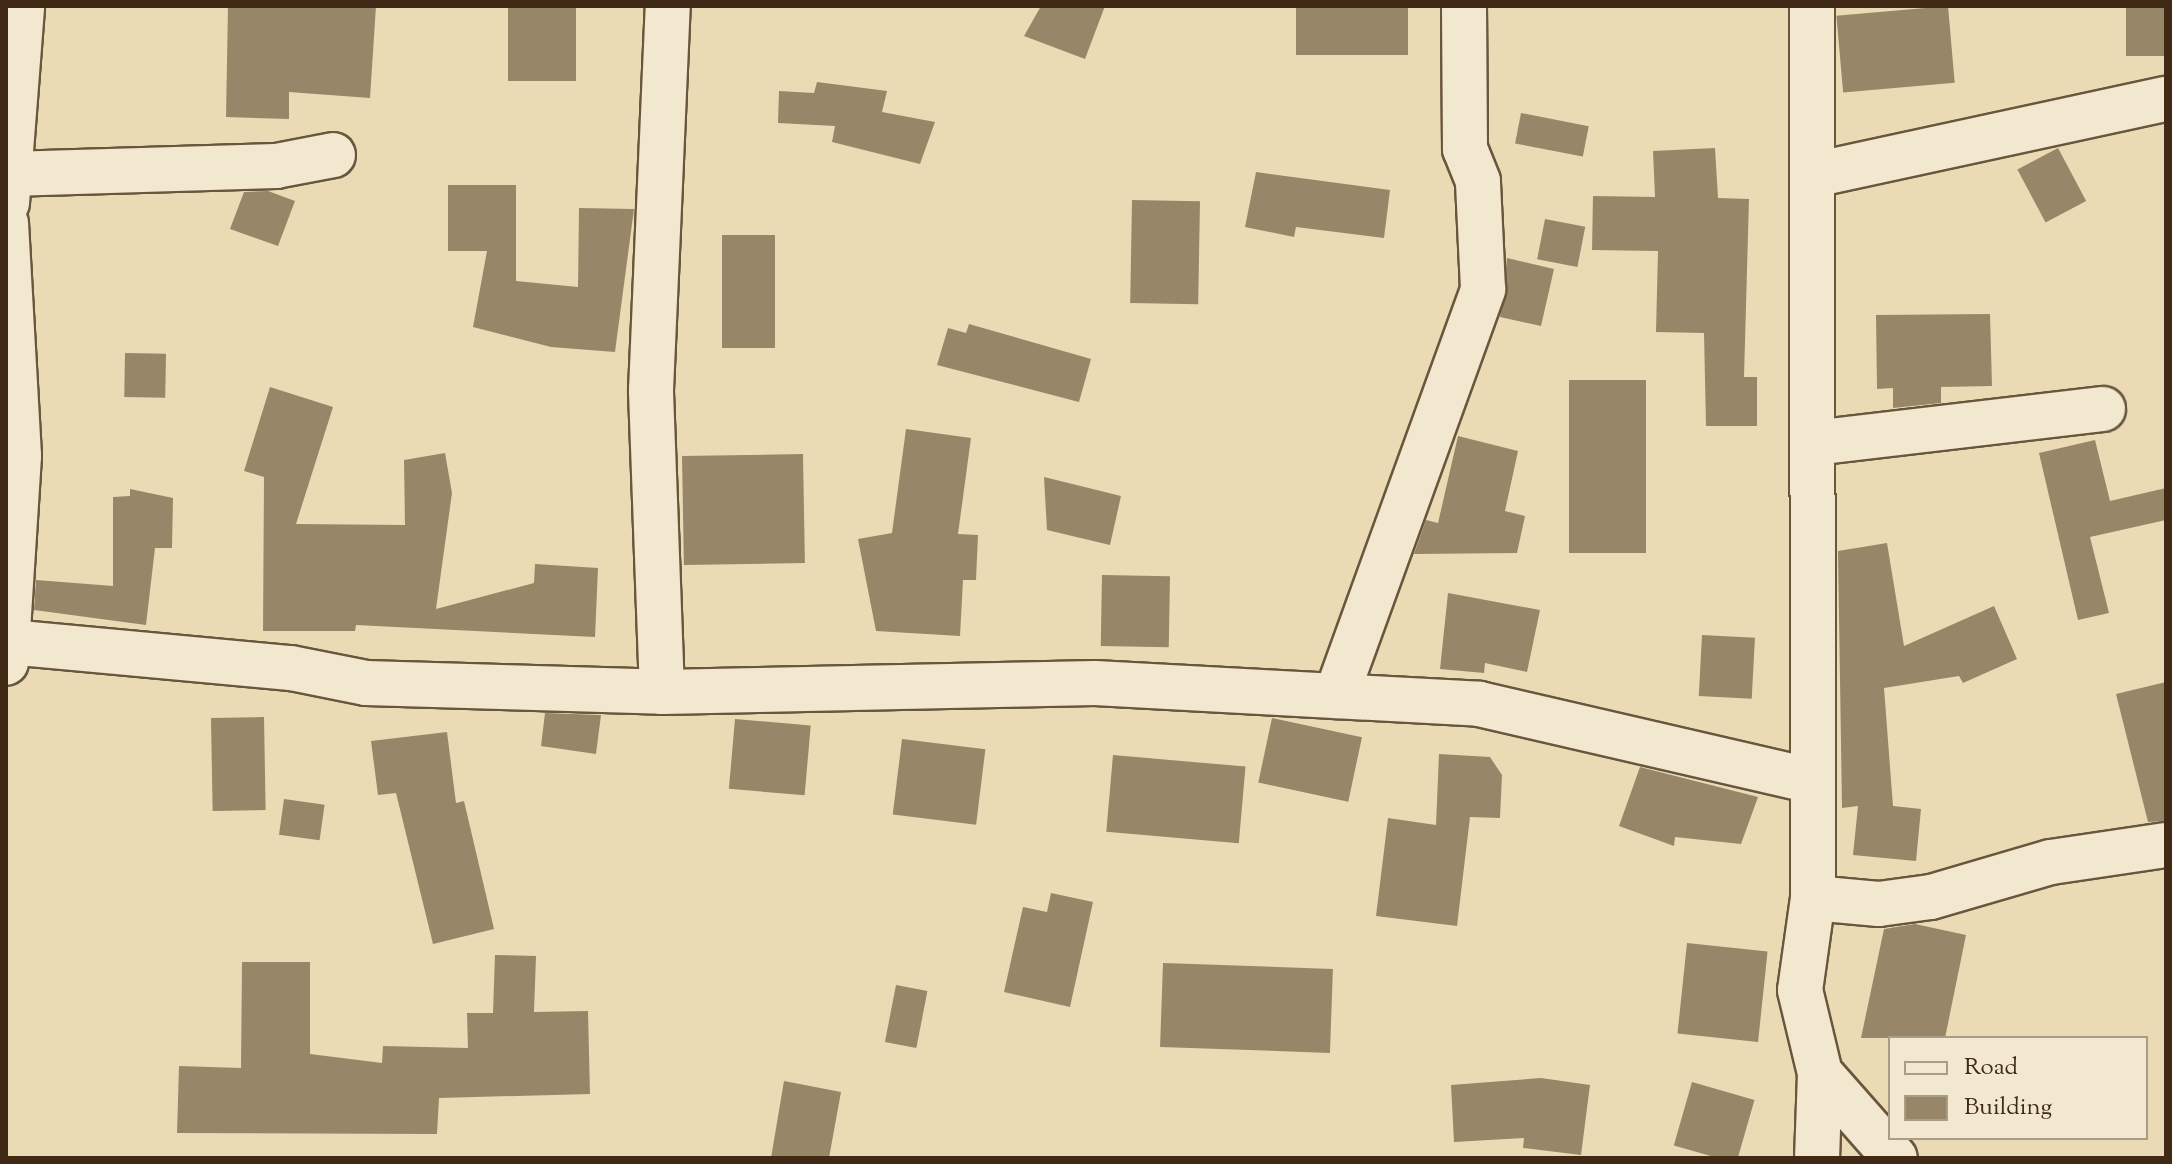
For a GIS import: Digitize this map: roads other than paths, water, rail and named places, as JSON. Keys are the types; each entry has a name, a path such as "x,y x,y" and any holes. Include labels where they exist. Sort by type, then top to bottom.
{"street":[{"path":"22,6 8,194 276,166 333,155"},
{"path":"662,692 651,390 668,6"},
{"path":"1336,696 1483,289 1478,181 1465,149 1464,6"},
{"path":"1812,6 1813,443 1808,780 1813,898 1800,990 1820,1073 1817,1158"},
{"path":"1813,175 2166,99"},
{"path":"6,223 19,456 7,573 7,653 291,668 366,683 662,692 1095,683 1479,704 1808,780"},
{"path":"1813,443 2103,409"},
{"path":"1813,898 1879,904 1931,897 2051,862 2166,845"},
{"path":"1820,1073 1895,1158"}]}
